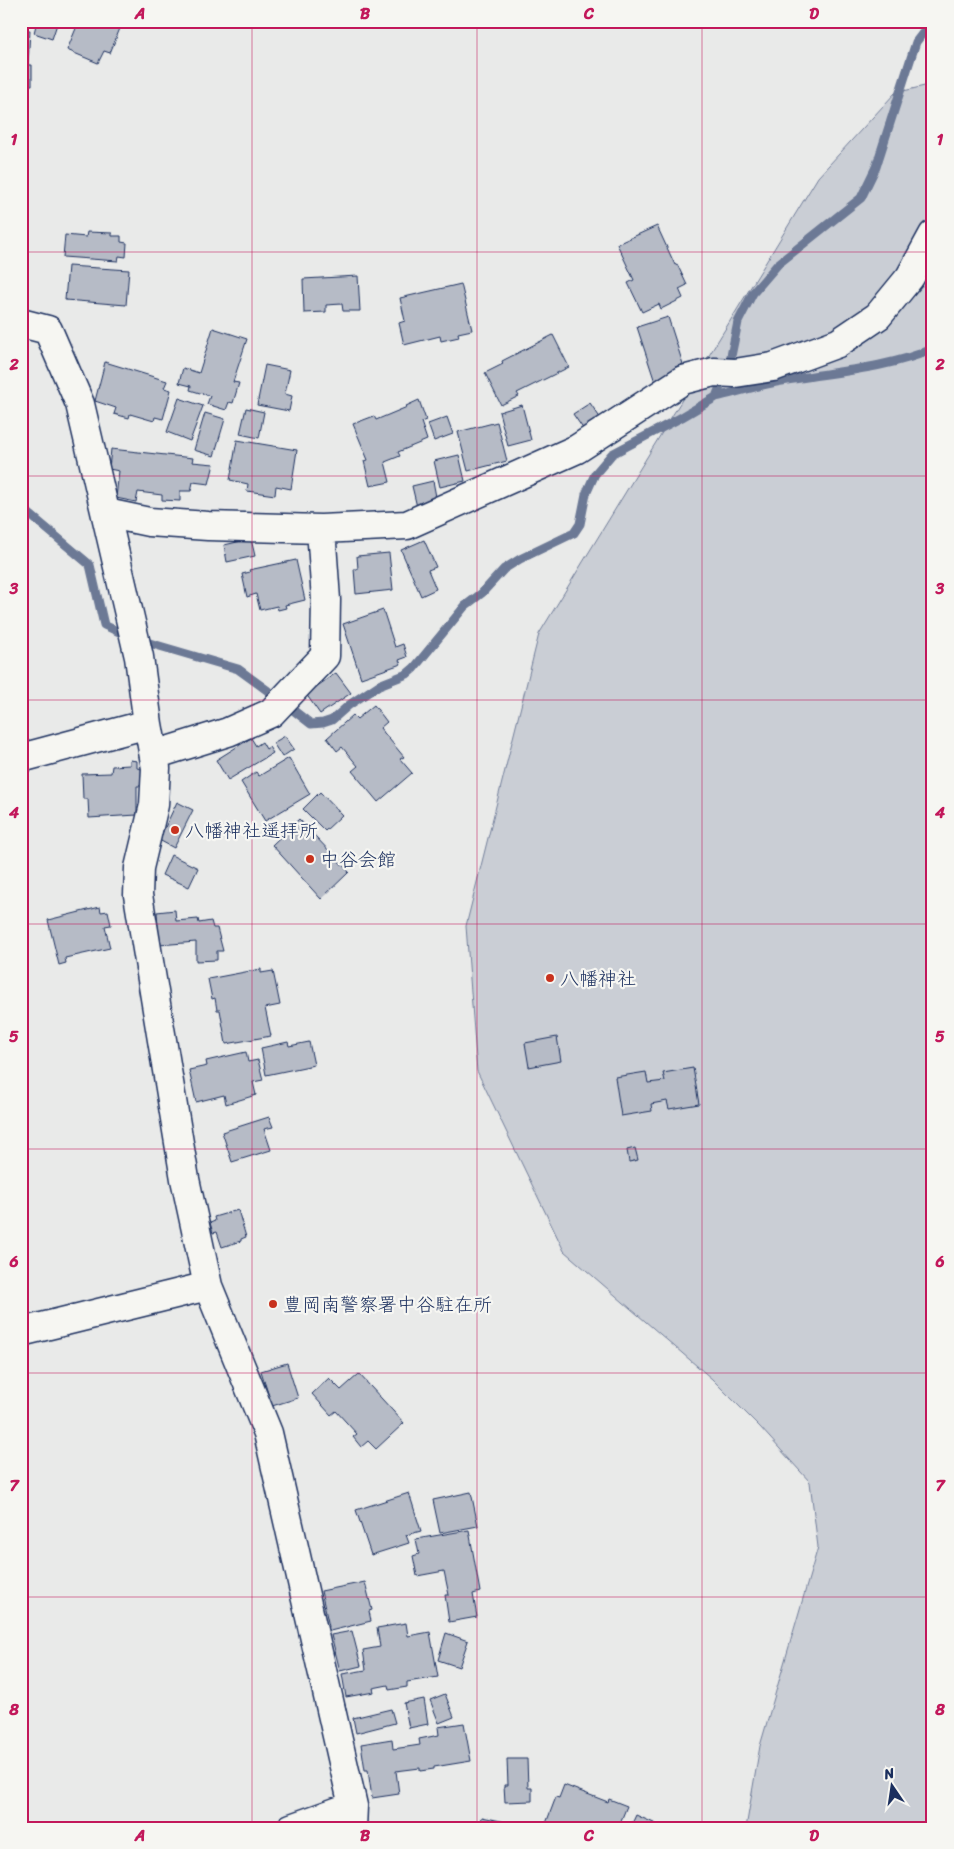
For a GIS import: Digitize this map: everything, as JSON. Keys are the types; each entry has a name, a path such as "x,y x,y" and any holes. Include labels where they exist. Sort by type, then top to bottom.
{"street":[{"path":"106,512 149,522 208,526 321,529 407,525 577,449 683,380 714,372 735,373 773,367 838,343 878,316 910,278 933,235"},
{"path":"21,323 48,330 80,404 139,657 156,768 154,805 139,868 138,895 185,1179 208,1286 268,1432 352,1817 291,1828"},
{"path":"154,755 228,732 271,713 325,656 326,600 321,529"},
{"path":"21,758 148,724"},
{"path":"21,1332 208,1286"}],"shaded area":[{"path":"933,84 933,1828 746,1828 760,1746 818,1547 810,1482 760,1427 712,1379 564,1251 477,1071 466,926 539,634 818,177 895,93"}],"building":[{"path":"37,21 58,21 52,39 34,33"},
{"path":"87,21 123,21 110,53 104,51 98,63 67,50 77,26 84,29"},
{"path":"21,30 30,30 28,65 32,65 32,85 28,85 28,98 21,98"},
{"path":"657,226 675,265 677,264 687,285 679,289 683,298 661,309 659,304 642,312 628,283 634,280 617,244"},
{"path":"87,232 112,233 112,236 121,236 121,242 127,243 126,257 119,256 118,261 63,257 65,235 86,237"},
{"path":"68,266 129,270 126,305 65,300"},
{"path":"358,276 360,311 343,311 342,304 326,305 326,312 304,313 303,279"},
{"path":"461,284 472,330 458,333 459,337 441,341 440,336 404,345 399,323 405,321 400,298"},
{"path":"668,317 683,364 675,367 678,375 655,382 637,327"},
{"path":"213,328 247,339 233,382 239,383 233,403 229,402 226,410 207,404 210,396 190,390 191,386 179,383 183,368 199,373"},
{"path":"553,335 569,367 517,393 519,396 501,405 485,373 503,364 502,361"},
{"path":"105,362 167,381 164,388 171,390 163,419 155,417 154,421 130,414 129,418 114,414 116,408 95,401"},
{"path":"265,365 290,370 285,394 292,396 289,411 257,405"},
{"path":"179,398 203,406 190,441 167,432"},
{"path":"419,400 426,420 421,422 427,440 398,452 400,456 385,462 390,482 370,486 364,461 368,460 353,424 374,416 376,420"},
{"path":"590,403 601,419 584,430 573,414"},
{"path":"522,405 531,440 508,446 499,412"},
{"path":"246,408 264,412 259,438 240,434"},
{"path":"205,413 225,419 214,456 194,450"},
{"path":"447,417 453,434 434,441 428,424"},
{"path":"497,422 507,461 468,471 458,432"},
{"path":"237,440 297,450 291,489 276,486 275,495 247,491 248,484 230,480"},
{"path":"111,449 193,458 192,462 214,464 209,484 193,482 191,491 180,491 180,501 162,500 162,495 138,492 136,502 116,498 119,471 109,469"},
{"path":"459,455 465,481 440,487 434,461"},
{"path":"433,481 437,502 417,507 412,486"},
{"path":"251,539 255,556 227,562 224,545"},
{"path":"424,540 436,567 428,570 436,589 421,596 401,550"},
{"path":"389,553 393,590 356,594 354,569 358,569 357,556"},
{"path":"296,560 305,600 285,605 286,608 278,610 277,606 260,610 256,594 247,597 242,574 250,572 249,570"},
{"path":"383,610 395,647 403,644 407,657 399,660 401,664 361,678 343,624"},
{"path":"336,673 351,693 320,714 306,694"},
{"path":"374,705 387,722 380,728 404,757 400,759 412,773 378,802 352,771 358,766 342,747 337,751 327,738 353,715 357,719"},
{"path":"285,736 294,749 282,757 273,743"},
{"path":"251,738 256,746 262,742 266,749 269,747 273,753 228,780 216,760"},
{"path":"289,758 310,794 265,821 241,782 256,772 259,776"},
{"path":"130,760 137,761 137,768 142,769 141,786 137,786 137,815 89,818 88,799 83,799 82,774 111,773 112,766 130,765"},
{"path":"320,792 342,815 325,831 303,809"},
{"path":"177,802 193,810 174,848 159,840"},
{"name":"中谷会館","path":"299,819 349,872 321,899 272,845"},
{"path":"171,855 198,868 189,887 162,875"},
{"path":"100,907 101,912 108,911 111,925 105,926 110,948 65,958 66,963 59,965 48,920"},
{"path":"175,910 176,921 198,919 199,923 211,921 213,928 217,928 223,951 217,951 217,960 196,961 196,942 159,945 157,912"},
{"path":"261,969 261,973 273,971 280,1005 265,1008 271,1036 226,1044 220,1010 217,1010 215,998 212,999 208,979"},
{"path":"557,1037 561,1061 529,1067 525,1043"},
{"path":"288,1042 289,1046 309,1042 314,1065 266,1075 261,1048"},
{"path":"246,1052 248,1062 258,1060 263,1080 253,1082 256,1095 226,1104 224,1095 196,1102 189,1070 207,1066 206,1061"},
{"path":"693,1068 699,1104 669,1109 667,1101 651,1104 652,1111 621,1116 615,1077 646,1072 648,1083 665,1081 663,1073"},
{"path":"269,1117 273,1127 264,1129 271,1150 232,1162 222,1132"},
{"path":"635,1148 638,1160 629,1162 627,1150"},
{"path":"238,1210 246,1237 241,1239 241,1241 222,1247 217,1232 213,1233 210,1223 215,1221 214,1217"},
{"path":"287,1363 298,1398 272,1406 261,1371"},
{"path":"359,1374 404,1423 376,1449 368,1441 361,1447 353,1437 357,1434 336,1411 331,1415 312,1394 329,1378 341,1390"},
{"path":"471,1492 478,1526 440,1533 433,1500"},
{"path":"409,1493 421,1531 406,1535 409,1543 371,1555 356,1510"},
{"path":"469,1530 480,1592 473,1594 477,1617 449,1622 445,1595 449,1595 444,1571 417,1576 413,1556 419,1554 416,1539"},
{"path":"365,1582 372,1610 369,1611 371,1621 330,1631 321,1591"},
{"path":"406,1623 408,1636 430,1632 438,1677 407,1682 407,1687 389,1690 388,1685 373,1688 374,1692 346,1697 342,1674 366,1670 363,1650 380,1647 377,1628"},
{"path":"352,1631 361,1666 340,1671 331,1635"},
{"path":"446,1633 468,1641 459,1667 438,1660"},
{"path":"445,1694 454,1717 439,1723 430,1700"},
{"path":"424,1699 428,1724 409,1728 404,1703"},
{"path":"391,1709 395,1723 356,1733 353,1718"},
{"path":"464,1723 471,1761 420,1771 420,1768 396,1771 399,1794 372,1798 368,1770 365,1770 361,1744 392,1739 393,1749 420,1745 419,1739 439,1735 438,1727"},
{"path":"507,1759 527,1759 528,1788 532,1788 532,1801 505,1802 504,1785 508,1785"},
{"path":"564,1785 608,1802 609,1799 627,1806 618,1828 549,1828 545,1826 556,1797 559,1798"},
{"path":"636,1815 656,1824 655,1828 630,1828"},
{"path":"482,1817 515,1824 514,1828 480,1828"}],"waterway":[{"path":"21,507 90,565 104,625 146,642 238,669 311,724 332,720 349,705 379,685 407,674 414,668 465,606 482,593 504,569 520,559 574,533 580,524 586,494 595,474 612,454 716,397 730,361 738,322 753,293 778,264 861,198 876,167 916,42 932,21"},
{"path":"716,397 776,382 895,362 933,349"}],"place":[{"name":"八幡神社遥拝所","path":"175,830"},
{"name":"中谷会館","path":"310,859"},
{"name":"八幡神社","path":"550,978"},
{"name":"豊岡南警察署中谷駐在所","path":"273,1304"}]}
